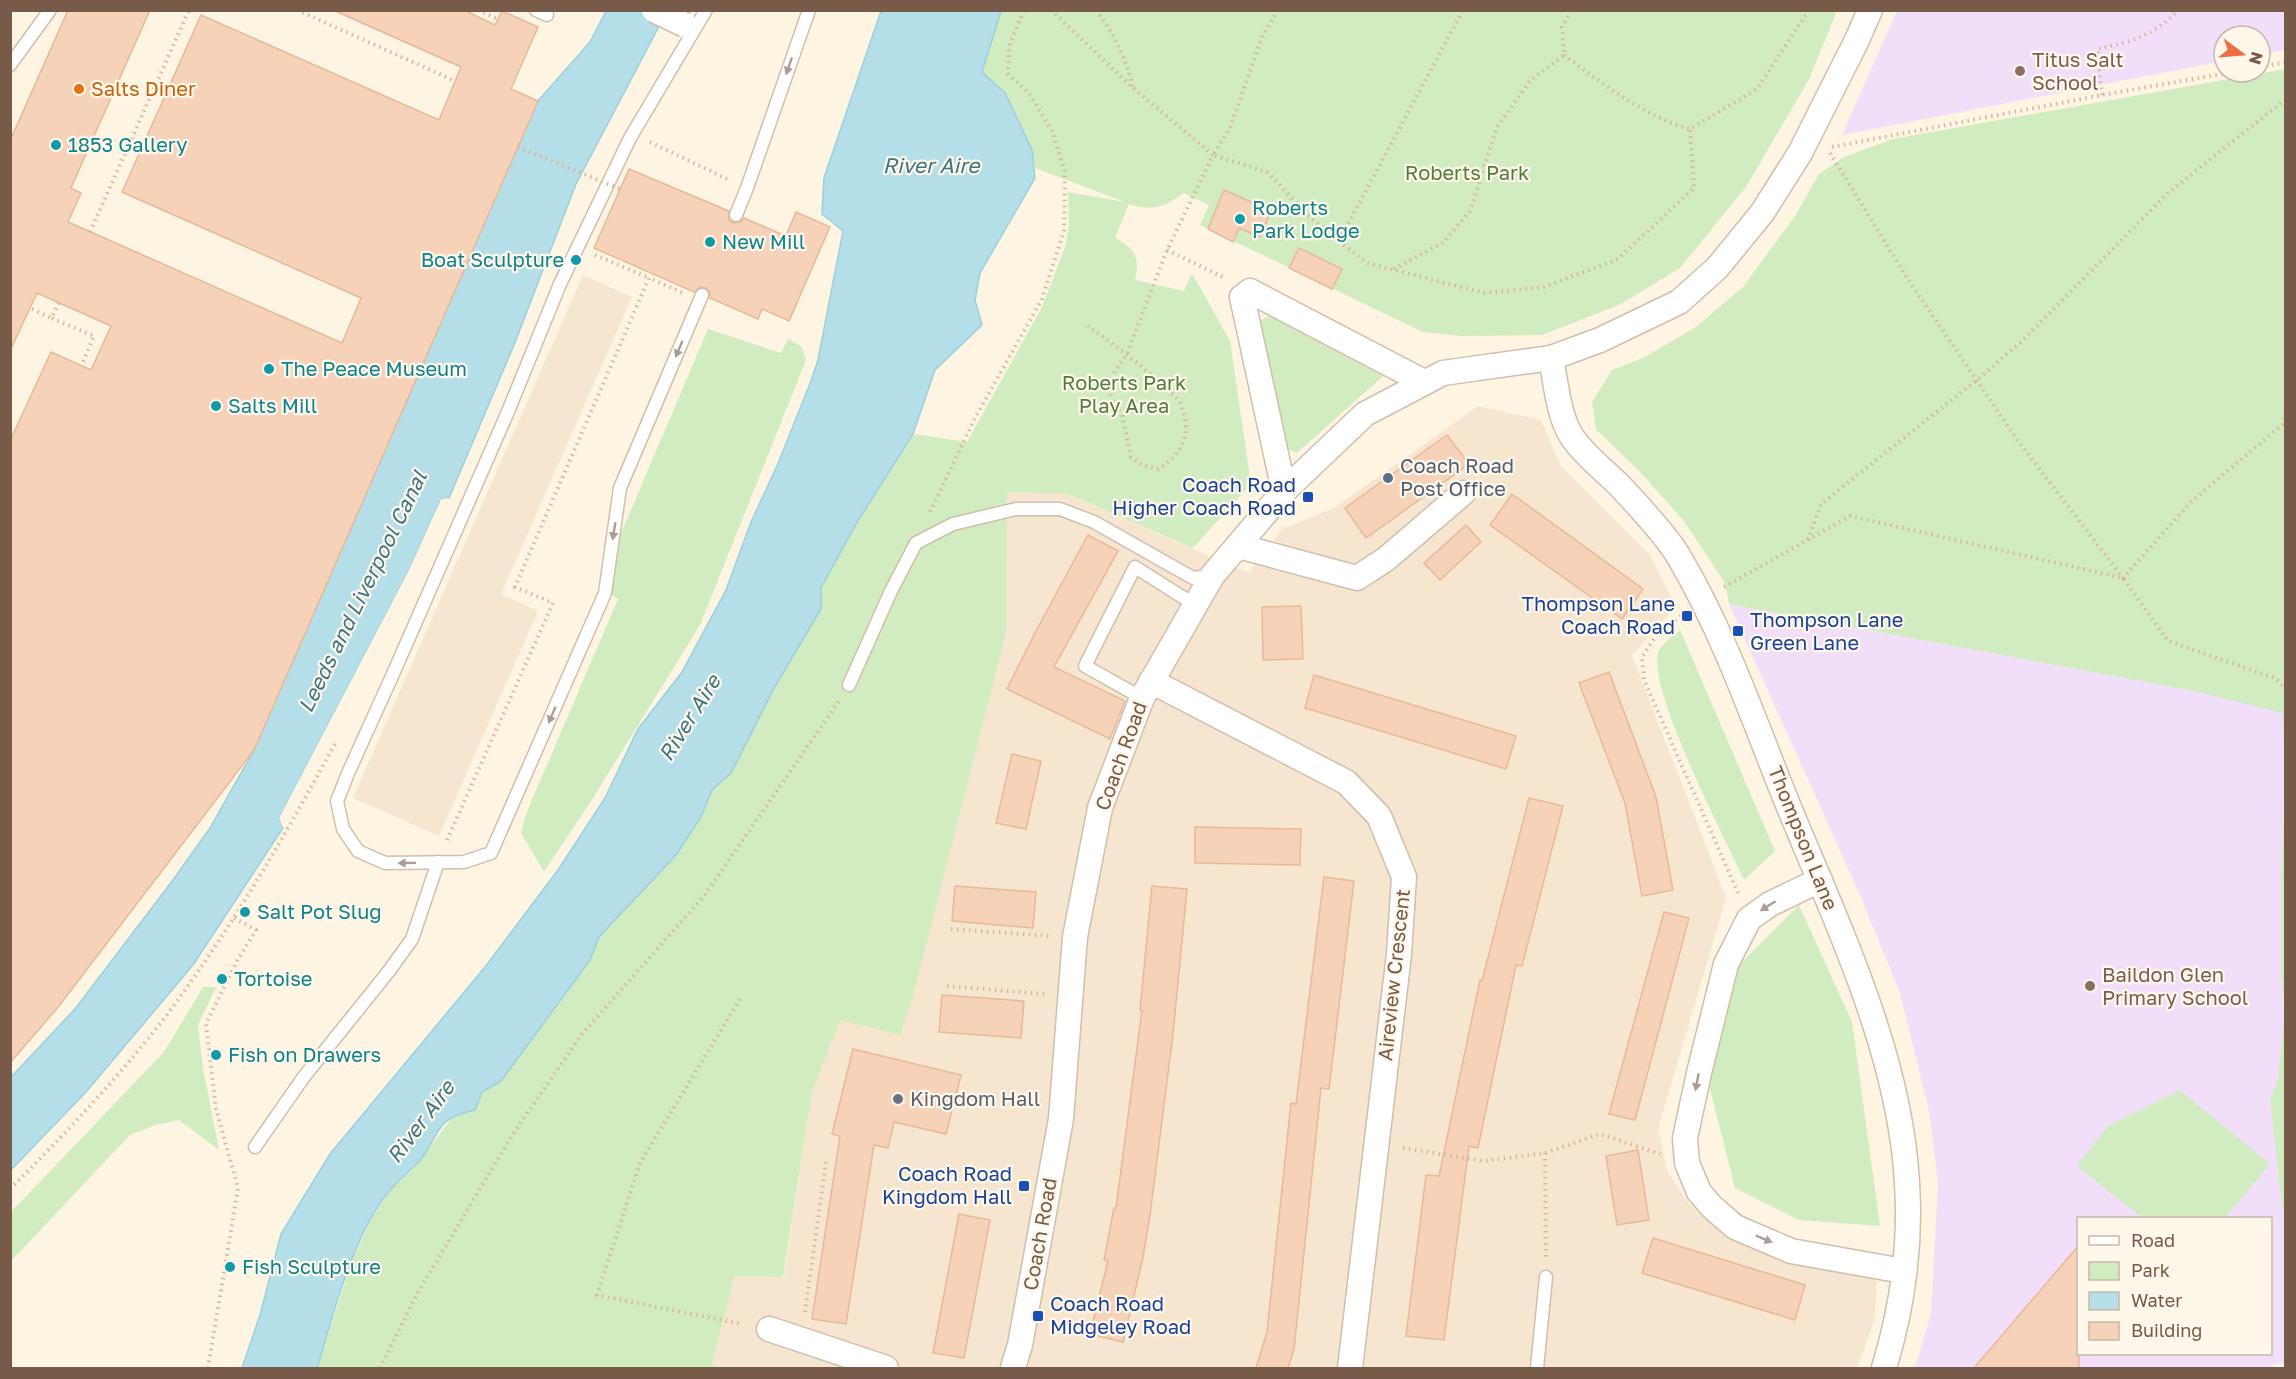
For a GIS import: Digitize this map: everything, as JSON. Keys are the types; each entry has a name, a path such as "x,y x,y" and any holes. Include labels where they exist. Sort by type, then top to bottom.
{"street":[{"path":"654,10 696,22"},
{"name":"Coach Road","path":"1013,1368 1020,1345 1061,1119 1075,937 1100,808 1146,689 1212,576 1284,491 1365,414 1443,373 1551,358 1600,340 1679,302 1717,268 1762,213 1800,153 1870,10"},
{"path":"1284,491 1242,297 1250,291 1424,382"},
{"name":"Thompson Lane","path":"1551,358 1559,403 1572,436 1675,549 1702,600 1754,717 1857,971 1883,1051 1899,1120 1907,1180 1908,1216 1901,1298 1884,1368"},
{"path":"1238,546 1358,578 1386,559 1463,493"},
{"name":"Aireview Crescent","path":"1146,689 1346,782 1378,816 1404,877 1399,954 1350,1368"},
{"path":"1820,880 1770,904 1749,919 1726,964 1698,1072 1685,1138 1687,1163 1699,1192 1735,1227 1791,1251 1904,1271"},
{"path":"770,1329 886,1368"}],"lane":[{"path":"10,64 50,10"},
{"path":"736,214 808,10"},
{"path":"696,22 630,138 560,284 507,414 349,771 337,801 343,829 358,851 385,863 464,862 491,853 604,593 620,488 701,298"},
{"path":"849,685 891,591 916,543 953,524 1016,509 1060,509 1094,522 1193,578 1212,576"},
{"path":"1146,689 1085,666 1135,567 1195,605"},
{"path":"255,1147 303,1078 412,939 438,862"},
{"path":"1537,1368 1546,1276"}],"path":[{"path":"90,232 189,10"},
{"path":"297,10 455,81"},
{"path":"478,10 498,20"},
{"path":"916,543 975,418 1042,299 1064,231 1065,172 1052,131 1029,93 1008,74 1009,46 1024,10"},
{"path":"1051,10 1133,88 1213,155 1267,172 1311,218 1366,263 1484,293 1544,287 1618,259 1694,188 1690,129"},
{"path":"1096,10 1110,28 1125,59 1133,88"},
{"path":"1088,327 1126,354 1150,373 1179,402 1186,426 1183,445 1172,461 1158,469 1142,465 1131,457 1122,414 1114,404 1109,390 1115,371 1126,354 1167,250 1213,155 1230,128 1262,37 1278,10"},
{"path":"1339,241 1463,10"},
{"path":"1571,10 1562,27 1564,55 1601,83 1652,113 1675,126 1690,129 1757,89 1809,11"},
{"path":"2102,94 2097,49 2133,41 2163,26 2178,10"},
{"path":"1393,270 1444,242 1470,211 1497,127 1531,80 1564,55"},
{"path":"2212,75 2102,94 1826,148 1909,280 2018,441 2123,578 2168,641 2275,678 2286,689"},
{"path":"1808,540 1821,504 1977,380 2023,340 2168,193 2286,99"},
{"path":"640,137 747,188"},
{"path":"518,147 620,189"},
{"path":"1167,250 1250,291"},
{"path":"606,260 701,298"},
{"path":"438,862 553,603 515,586 649,278"},
{"path":"51,318 59,303"},
{"path":"32,309 94,336 81,366"},
{"path":"2123,578 2190,502 2283,424 2286,406"},
{"path":"1749,919 1644,680 1642,657 1658,634 1702,600 1850,516 2123,578"},
{"path":"380,1368 423,1284 513,1134 576,1043 704,896 849,685"},
{"path":"10,1189 105,1090 168,1012 234,918 301,806"},
{"path":"208,1368 238,1188 216,1108 206,1024 237,961 256,930 234,918"},
{"path":"951,929 1075,937"},
{"path":"947,986 1070,996"},
{"path":"740,999 640,1163 597,1295 770,1329"},
{"path":"1376,1144 1484,1161 1545,1153 1600,1134 1687,1163"},
{"path":"1545,1153 1546,1276"},
{"path":"801,1341 826,1162"}],"shaded area":[{"name":"Titus Salt School","path":"1897,11 2285,11 2285,50 2272,53 2272,24 2212,24 2212,63 1842,135"},
{"path":"583,275 632,297 501,594 538,611 439,836 353,798"},
{"path":"1478,406 1541,420 1560,465 1650,555 1676,607 1632,655 1726,898 1658,1129 1668,1173 1688,1203 1737,1240 1877,1276 1875,1319 1857,1368 717,1368 712,1363 735,1276 784,1277 812,1092 840,1019 902,1034 1006,633 1007,492 1066,494 1249,573 1282,529 1334,508"},
{"name":"Baildon Glen Primary School","path":"1729,604 2285,708 2281,979 2286,1058 2270,1099 2282,1206 2285,1207 2285,1363 2274,1364 2272,1368 1915,1368 1931,1313 1938,1183 1929,1111 1900,993 1860,895"}],"green space":[{"path":"1001,11 1837,11 1809,79 1746,187 1680,268 1621,304 1542,335 1462,336 1423,332 1200,225 1209,205 1184,193 1158,207 1145,208 1129,204 1115,238 1128,246 1135,255 1137,266 1135,280 1184,291 1192,273 1230,341 1251,484 1193,548 1067,494 1007,492 1006,633 914,992 901,1035 840,1020 812,1092 783,1277 735,1276 712,1363 717,1368 317,1368 353,1258 372,1218 392,1188 412,1171 454,1115 475,1110 482,1092 501,1081 590,960 599,937 676,855 701,817 712,790 731,773 774,688 820,609 821,588 856,524 913,434 967,442 1042,307 1065,247 1069,226 1068,192 1125,202 1035,168 1032,150 1005,93 982,72"},
{"path":"2286,69 2285,1207 2282,1207 2270,1099 2278,1079 2285,1011 2281,979 2281,881 2285,785 2283,713 2194,691 1729,604 1725,583 1684,521 1642,474 1596,429 1592,402 1612,370 1643,358 1696,327 1743,287 1795,216 1819,174 1844,157 1893,139 2212,82 2212,84 2272,84 2272,71"},
{"path":"1269,316 1383,376 1297,453 1283,447 1254,324"},
{"path":"708,329 781,353 788,339 801,346 806,360 700,625 593,798 544,872 521,833 526,814 618,599 607,591 614,550"},
{"path":"1680,630 1775,851 1744,880 1690,765 1665,699 1658,672 1659,650"},
{"path":"1799,905 1852,1022 1880,1226 1799,1220 1735,1188 1709,1085 1737,967"},
{"path":"203,987 216,987 198,1025 203,1068 219,1150 179,1120 155,1125 130,1135 11,1261 11,1212 164,1052"},
{"path":"2180,1090 2270,1164 2226,1217 2141,1217 2077,1166 2108,1126"}],"water":[{"name":"Leeds and Liverpool Canal","path":"606,11 667,11 576,184 514,345 449,498 441,499 409,570 279,818 283,828 193,965 86,1092 11,1170 11,1077 75,1009 173,880 210,828 254,750 538,101 590,42"},
{"name":"River Aire","path":"881,11 1001,11 982,72 1005,93 1032,150 1035,178 980,273 975,300 982,325 935,370 913,434 856,524 821,588 821,609 774,688 731,773 712,790 701,817 676,855 599,937 590,960 501,1081 482,1092 475,1110 452,1118 440,1127 421,1159 392,1188 378,1206 366,1227 346,1274 317,1368 242,1368 260,1315 281,1234 330,1154 485,967 558,870 605,798 638,729 682,672 726,590 751,522 777,466 818,360 843,231 822,214 824,178"}],"pier":[{"path":"449,498 447,502 443,502 411,572 282,818 283,828 279,818 409,570 441,499"}],"building":[{"name":"Salts Mill","path":"68,10 150,10 71,188 81,193 68,222 342,343 361,298 122,192 201,15 439,120 461,67 333,10 464,10 495,25 502,11 538,27 511,89 538,101 254,750 59,1006 10,1063 10,441 51,352 91,370 111,326 37,293 10,351 10,141"},
{"name":"New Mill","path":"629,169 729,211 729,220 733,223 741,222 744,218 786,236 796,212 830,227 789,321 762,309 758,319 710,298 710,293 706,288 700,287 694,292 594,248"},
{"name":"Roberts Park Lodge","path":"1224,190 1271,211 1260,237 1239,228 1233,242 1208,229"},
{"path":"1299,248 1342,269 1332,289 1289,268"},
{"path":"1447,435 1469,464 1366,538 1345,508"},
{"path":"1512,494 1643,589 1622,619 1490,525"},
{"path":"1466,525 1481,542 1440,580 1424,563"},
{"path":"1088,535 1118,551 1054,667 1125,701 1110,739 1007,689"},
{"path":"1301,606 1303,659 1263,660 1262,607"},
{"path":"1609,672 1656,797 1673,890 1642,896 1625,803 1579,683"},
{"path":"1314,675 1516,736 1506,769 1305,708"},
{"path":"1012,754 1041,761 1026,829 996,823"},
{"path":"1529,798 1563,806 1522,966 1516,965 1478,1148 1469,1146 1444,1340 1406,1336 1426,1175 1439,1176 1480,980 1482,981"},
{"path":"1195,827 1301,829 1300,865 1195,863"},
{"path":"1324,877 1354,881 1329,1089 1321,1088 1294,1349 1288,1368 1256,1368 1267,1332 1291,1103 1296,1104"},
{"path":"955,886 1036,892 1033,928 952,921"},
{"path":"1152,886 1187,889 1173,1034 1150,1215 1143,1257 1123,1342 1090,1334 1108,1261 1104,1260 1114,1208 1116,1208 1142,1010 1140,1010"},
{"path":"1664,912 1689,918 1635,1120 1609,1114"},
{"path":"942,995 1024,1001 1021,1038 939,1032"},
{"path":"853,1049 961,1075 946,1134 894,1122 888,1148 874,1145 846,1324 812,1319 840,1136 832,1134"},
{"path":"1638,1150 1649,1220 1617,1225 1606,1156"},
{"path":"959,1214 990,1220 964,1358 933,1353"},
{"path":"1653,1238 1805,1285 1795,1320 1642,1273"},
{"path":"2077,1247 2079,1368 1974,1368"}],"place":[{"name":"Titus Salt School","path":"2020,71"},
{"name":"Salts Diner","path":"79,89"},
{"name":"1853 Gallery","path":"56,145"},
{"name":"Roberts Park Lodge","path":"1240,219"},
{"name":"New Mill","path":"710,242"},
{"name":"Boat Sculpture","path":"576,260"},
{"name":"The Peace Museum","path":"269,369"},
{"name":"Salts Mill","path":"216,406"},
{"name":"Coach Road Post Office","path":"1388,478"},
{"name":"Coach Road Higher Coach Road","path":"1308,497"},
{"name":"Thompson Lane Coach Road","path":"1687,616"},
{"name":"Thompson Lane Green Lane","path":"1738,631"},
{"name":"Salt Pot Slug","path":"245,912"},
{"name":"Tortoise","path":"222,979"},
{"name":"Baildon Glen Primary School","path":"2090,986"},
{"name":"Fish on Drawers","path":"216,1055"},
{"name":"Kingdom Hall","path":"898,1099"},
{"name":"Coach Road Kingdom Hall","path":"1024,1186"},
{"name":"Fish Sculpture","path":"230,1267"},
{"name":"Coach Road Midgeley Road","path":"1038,1316"}],"park label":[{"name":"Roberts Park","path":"1467,173"},
{"name":"Roberts Park Play Area","path":"1124,394"}]}
